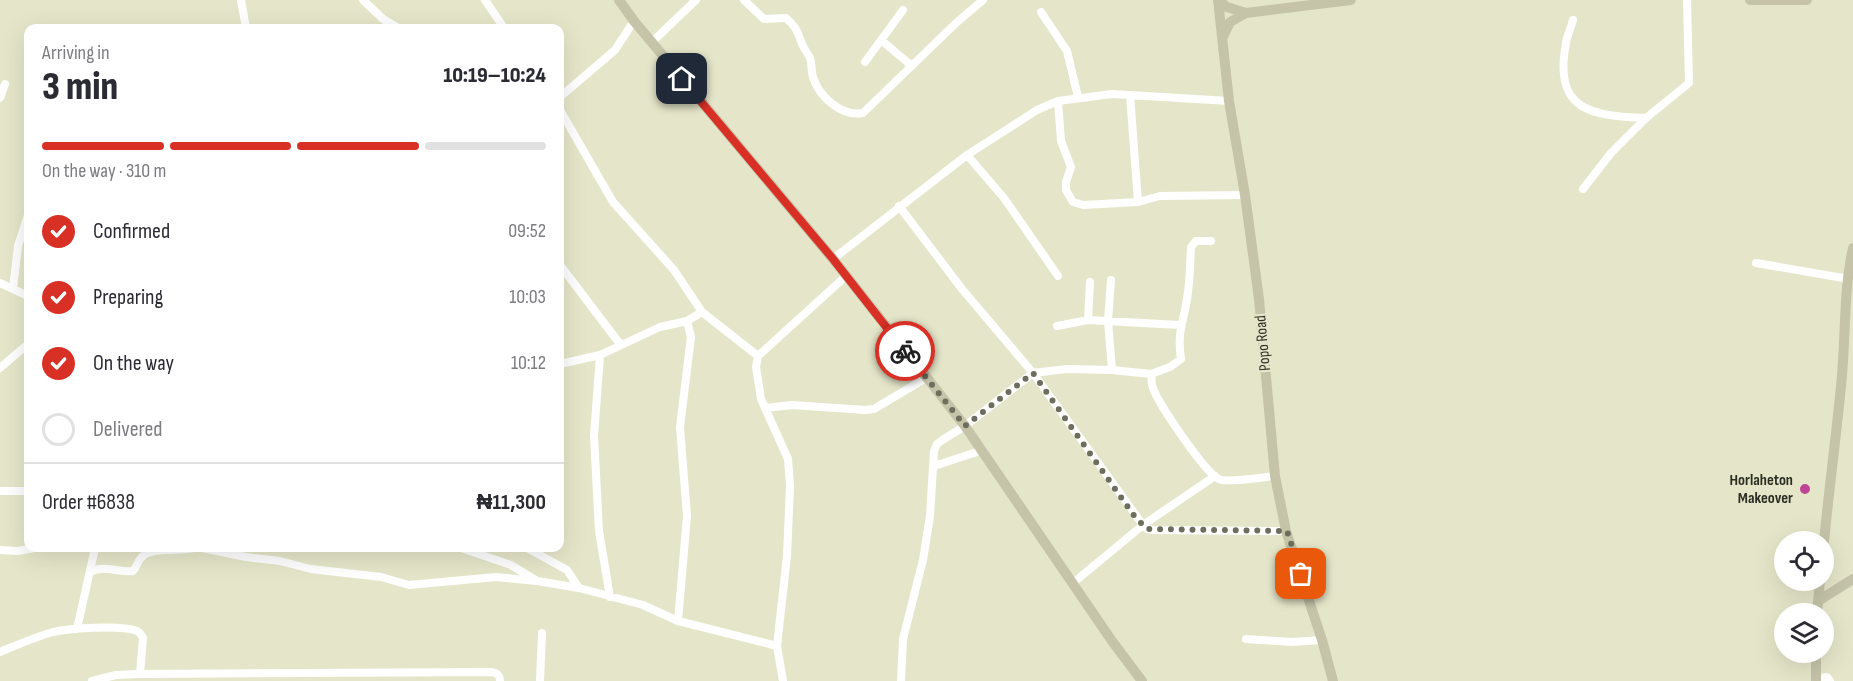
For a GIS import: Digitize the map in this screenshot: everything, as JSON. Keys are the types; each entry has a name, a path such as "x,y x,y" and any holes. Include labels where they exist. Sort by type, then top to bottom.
{"main road":[{"path":"619,0 634,21 833,259 965,426 1142,681"},
{"path":"1223,36 1230,22 1246,13 1351,0"},
{"path":"1750,0 1807,0"},
{"path":"1219,1 1227,7 1246,13"},
{"name":"Popo Road","path":"1219,1 1229,101 1259,299 1275,476 1287,531 1333,681"},
{"path":"1825,531 1841,384 1844,316 1853,248"},
{"path":"1818,602 1853,579"},
{"path":"1818,602 1819,591"},
{"path":"1816,663 1816,680"}],"street":[{"path":"241,0 245,24"},
{"path":"363,0 391,24"},
{"path":"485,0 501,24"},
{"path":"652,42 696,0"},
{"path":"744,0 764,19 786,18 791,22 798,30 801,42 810,59 813,79 819,90 848,113 863,113 983,0"},
{"path":"1583,189 1611,153 1646,118 1689,83 1687,0"},
{"path":"865,62 903,10"},
{"path":"1041,12 1067,51 1078,97"},
{"path":"1573,20 1566,41 1563,74 1564,84 1570,95 1584,109 1593,112 1607,116 1646,118"},
{"path":"564,93 615,50 634,21"},
{"path":"881,40 912,66"},
{"path":"0,98 5,84"},
{"path":"833,259 967,155 1036,110 1058,101 1112,94 1229,101"},
{"path":"1130,95 1138,202"},
{"path":"1058,101 1061,141 1071,167 1066,190 1073,202 1083,205 1138,202 1160,196 1245,195"},
{"path":"564,117 613,202 674,270 702,312 758,356"},
{"path":"967,155 1004,198 1058,276"},
{"path":"899,206 963,289 1033,373 1147,529 1287,531"},
{"path":"13,289 18,246 24,227"},
{"path":"901,681 903,639 923,560 930,516 934,451 937,444 965,426 1033,373 1067,369 1151,374 1170,367 1181,359 1180,325 1188,290 1191,247 1196,240 1211,241"},
{"path":"1756,263 1849,279"},
{"path":"564,270 621,344"},
{"path":"783,681 777,646 787,556 790,486 788,459 765,408 756,367 758,356 846,276"},
{"path":"1111,280 1108,321 1112,370"},
{"path":"1088,320 1090,282"},
{"path":"0,283 24,294"},
{"path":"564,363 600,355 660,327 687,321 702,312"},
{"path":"1057,326 1088,320 1180,325"},
{"path":"678,621 687,516 680,427 691,337 687,321"},
{"path":"0,368 24,347"},
{"path":"600,355 594,436 599,531 610,597"},
{"path":"1151,374 1153,388 1163,406 1203,465 1215,476 1223,480 1275,476"},
{"path":"765,408 792,405 874,409 926,378"},
{"path":"934,466 983,450"},
{"path":"1073,583 1143,525 1215,476"},
{"path":"0,491 24,491"},
{"path":"0,550 24,550"},
{"path":"76,629 94,552"},
{"path":"90,572 107,568 133,571 141,558 154,552"},
{"path":"222,552 280,561 311,569 381,577 409,585 496,578 537,581 579,588 643,604 678,621 777,646"},
{"path":"473,552 511,565 537,581"},
{"path":"534,552 567,570 579,588"},
{"path":"0,652 52,632 76,629 118,629 141,633 143,638 140,674"},
{"path":"540,681 542,633"},
{"path":"1246,639 1292,642 1322,640"},
{"path":"92,681 116,675 140,674 491,672 500,676 500,681"},
{"path":"1816,680 1822,676 1827,677 1830,681"}],"way so far":[{"path":"905,351 965,426 1033,373 1135,517 1147,529 1287,531 1301,574"}],"place":[{"name":"Horlaheton Makeover","path":"1805,489"}],"route":[{"path":"682,79 833,259 905,351"}]}
